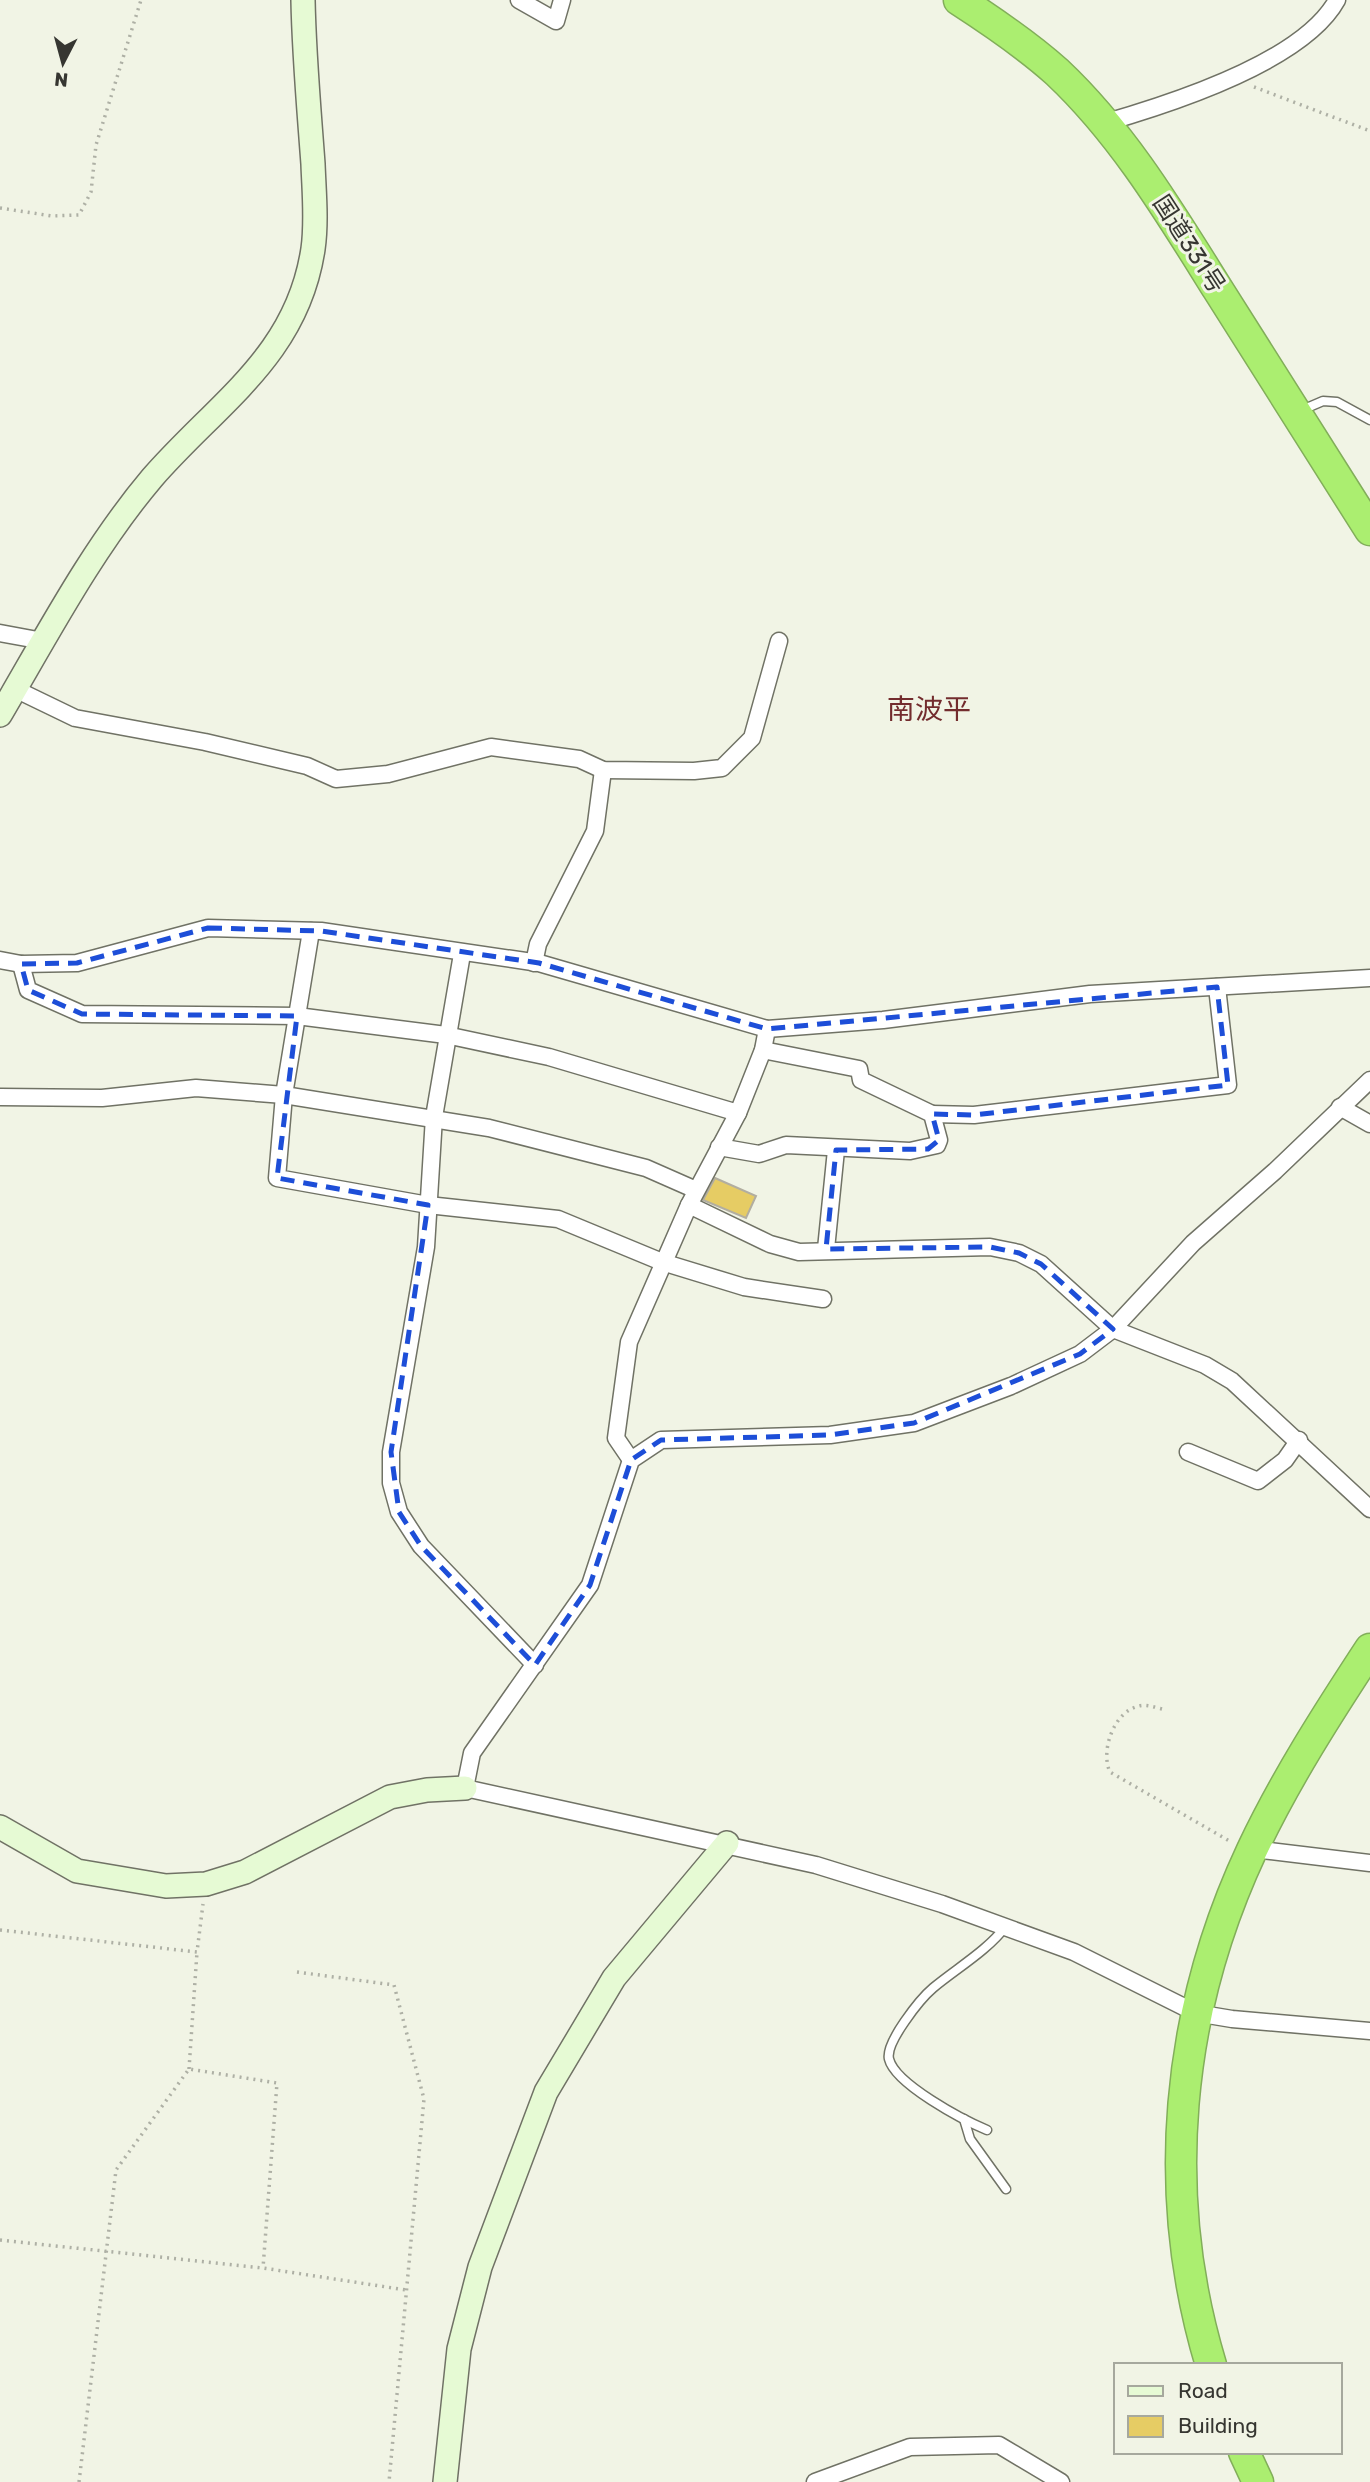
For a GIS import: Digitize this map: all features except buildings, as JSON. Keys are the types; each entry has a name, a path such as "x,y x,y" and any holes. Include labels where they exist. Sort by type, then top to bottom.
{"highway":[{"name":"国道331号","path":"959,0 1001,28 1057,72 1104,123 1141,171 1370,530"},
{"path":"1211,2363 1190,2280 1180,2183 1184,2088 1196,2013 1229,1906 1253,1849 1304,1756 1370,1649"},
{"path":"1245,2454 1258,2482"}],"street":[{"path":"0,715 98,552 152,479 242,389 280,341 294,310 306,281 313,248 315,210 303,0"},
{"path":"519,0 556,21 562,0"},
{"path":"1104,123 1232,79 1284,51 1331,12 1337,0"},
{"path":"0,633 43,641"},
{"path":"15,689 75,718 205,742 307,766 337,779 388,774 491,747 579,759 603,770 694,771 722,768 752,738 779,641"},
{"path":"534,963 538,944 595,831 603,770"},
{"path":"0,960 21,964 77,963 208,928 311,931 534,963 767,1029 884,1020 1090,994 1370,978"},
{"path":"311,931 284,1095 277,1178 428,1205 558,1219 662,1262 744,1287 823,1299"},
{"path":"462,954 434,1117 426,1247 391,1452 391,1483 398,1511 421,1546 535,1665"},
{"path":"21,964 28,990 82,1014 297,1016 446,1035 549,1057 737,1113"},
{"path":"763,1050 859,1069 861,1080 932,1114 974,1115 1228,1085 1217,987"},
{"path":"631,1460 616,1438 629,1342 692,1198 737,1113 763,1050 767,1029"},
{"path":"465,1788 472,1753 590,1585 631,1460 661,1440 831,1435 914,1423 1011,1386 1080,1354 1113,1329 1193,1243 1275,1171 1370,1080"},
{"path":"0,1097 102,1098 196,1088 284,1095 434,1117 646,1168 770,1244 799,1252 826,1249 990,1247 1019,1254 1041,1264 1113,1329 1205,1365 1232,1381 1299,1440 1370,1509"},
{"path":"1340,1107 1370,1124"},
{"path":"719,1147 759,1154 786,1145 836,1150 928,1149 937,1145 939,1140 932,1114"},
{"path":"826,1249 836,1150"},
{"path":"1188,1452 1258,1481 1285,1460 1299,1440"},
{"path":"0,1827 77,1871 166,1886 206,1884 245,1872 390,1797 427,1790 465,1788 727,1843 817,1865 1006,1926 1074,1952 1196,2013 1232,2019 1370,2031"},
{"path":"445,2482 459,2349 480,2267 519,2157 547,2092 614,1978 727,1843"},
{"path":"1253,1849 1370,1863"},
{"path":"815,2482 910,2447 999,2445 1061,2482"}],"lane":[{"path":"1296,412 1323,401 1336,402 1370,420"},
{"path":"986,2130 964,2119 897,2075 888,2058 891,2042 930,1991 997,1938 1006,1926"},
{"path":"964,2119 970,2139 1006,2189"}],"path":[{"path":"0,208 52,216 79,215 92,192 96,145 141,0"},
{"path":"1232,79 1370,131"},
{"path":"1162,1709 1142,1705 1129,1709 1112,1732 1107,1746 1105,1762 1110,1772 1236,1845 1253,1849"},
{"path":"79,2482 116,2171 189,2069 197,1951 206,1884"},
{"path":"0,1930 197,1951"},
{"path":"297,1972 394,1985 424,2099 389,2482"},
{"path":"189,2069 277,2083 263,2268"},
{"path":"0,2240 263,2268 406,2290"}],"highlighted area":[{"path":"208,928 321,931 539,963 767,1029 1217,987 1228,1085 974,1115 932,1114 939,1140 928,1149 836,1150 826,1249 990,1247 1019,1253 1041,1264 1113,1329 1080,1354 914,1423 830,1435 661,1440 631,1460 590,1585 535,1665 421,1546 399,1512 391,1452 428,1205 277,1178 297,1016 82,1014 28,990 21,964 77,963"}],"district":[{"name":"南波平","path":"929,709"}]}
